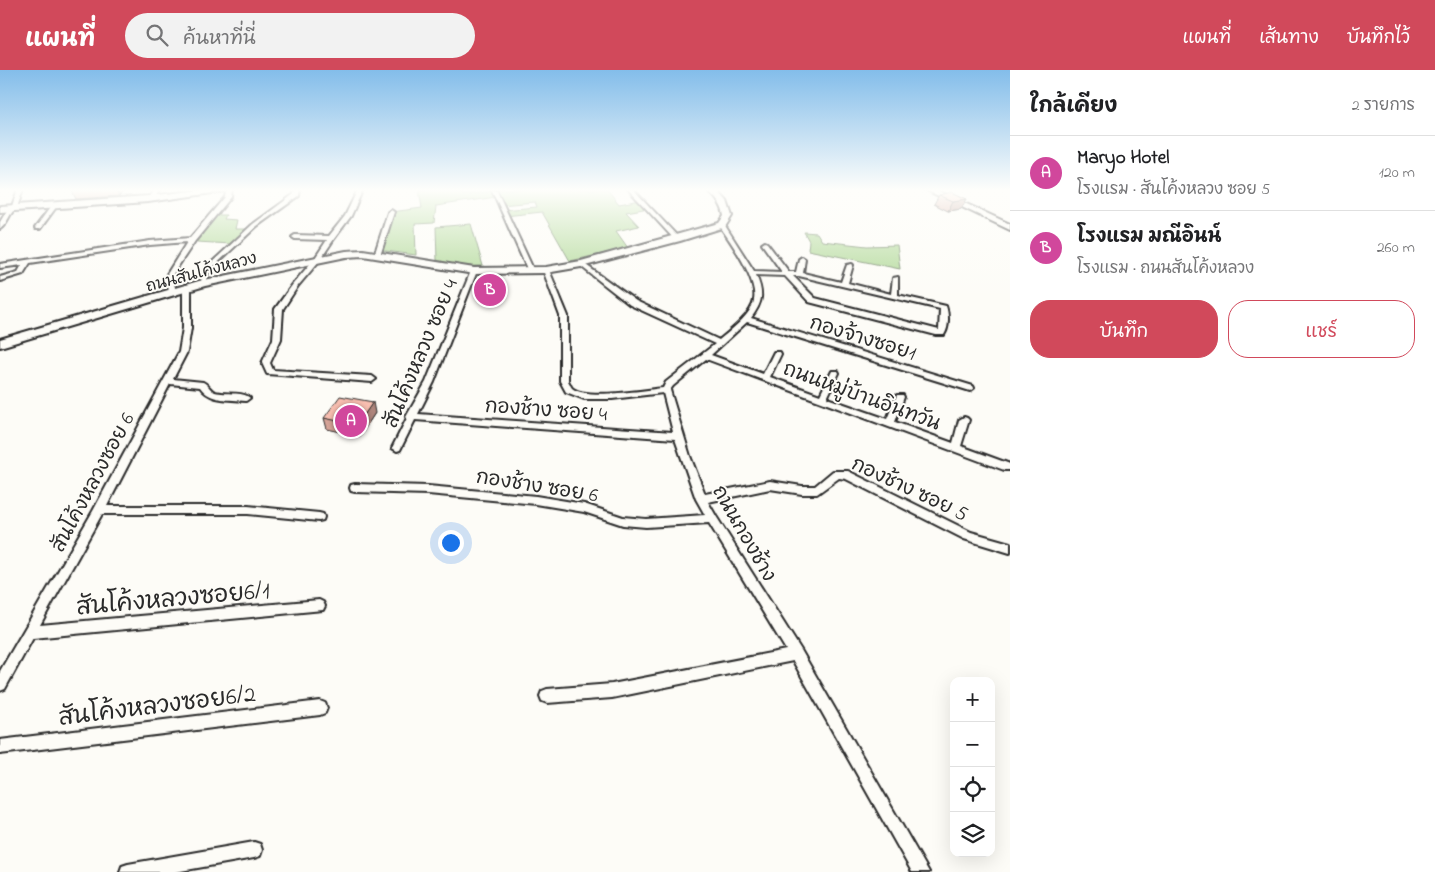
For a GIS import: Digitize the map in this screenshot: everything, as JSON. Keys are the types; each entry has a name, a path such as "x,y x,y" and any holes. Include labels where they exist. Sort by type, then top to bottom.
{"street":[{"path":"173,293 170,274 192,240 203,226"},
{"path":"203,284 205,273 210,267 253,226"},
{"path":"340,226 318,259 279,309 277,340 266,363 270,372 372,379"},
{"path":"377,256 386,226"},
{"path":"510,226 531,271"},
{"path":"665,226 677,239"},
{"name":"ถนนสันโค้งหลวง","path":"0,343 187,288 346,254 377,256 474,271 546,270 581,264 717,226"},
{"path":"546,270 564,316 564,380 568,390 584,396 612,396 666,390 669,384 705,356 746,319 758,300 757,288 752,273 723,226"},
{"path":"295,237 331,238"},
{"path":"0,266 150,243 192,240"},
{"path":"752,273 787,274 798,274 943,308 943,331 936,333 812,300 787,274 765,244"},
{"path":"798,274 802,259"},
{"path":"0,279 21,273 27,262"},
{"path":"581,264 633,303 719,343"},
{"path":"844,284 850,265"},
{"name":"สันโค้งหลวง ซอย 4","path":"397,448 430,382 474,271"},
{"path":"894,296 896,278"},
{"name":"สันโค้งหลวงซอย 6","path":"0,684 31,632 183,352 187,328 187,288"},
{"name":"กองจ้างซอย1","path":"746,319 970,388"},
{"path":"765,378 777,354"},
{"name":"ถนนหมู่บ้านอินทวัน","path":"705,356 1008,467"},
{"path":"822,399 835,374"},
{"path":"167,381 203,385 208,392 214,395 246,398"},
{"name":"ถนนกองช้าง","path":"666,390 679,436 701,499 796,654 921,872"},
{"path":"890,424 900,397"},
{"name":"กองช้าง ซอย 4","path":"411,417 679,436"},
{"path":"956,448 964,420"},
{"name":"กองช้าง ซอย 5","path":"701,499 770,485 802,490 817,490 837,474 848,475 968,536 1010,548"},
{"name":"กองช้าง ซอย 6","path":"355,488 428,490 536,500 584,508 623,521 646,523 712,519"},
{"path":"98,510 248,510 319,517"},
{"name":"สันโค้งหลวงซอย6/1","path":"31,632 319,606"},
{"path":"547,696 612,691 796,654"},
{"name":"สันโค้งหลวงซอย6/2","path":"0,747 320,708"},
{"path":"128,872 254,850"}],"green space":[{"path":"207,226 236,226 235,229 248,229 231,244 197,242"},
{"path":"386,226 415,226 416,255 378,250"},
{"path":"472,226 483,266 461,266 437,260 436,227"},
{"path":"550,226 637,226 616,231 628,248 570,261"},
{"path":"804,232 817,233 822,241 867,246 897,245 900,269 808,250 809,241"}],"building":[{"path":"340,396 373,402 357,425 324,418"}],"place":[{"name":"โรงแรม มณีอินน์","path":"490,290"},
{"name":"Maryo Hotel","path":"351,421"}]}
